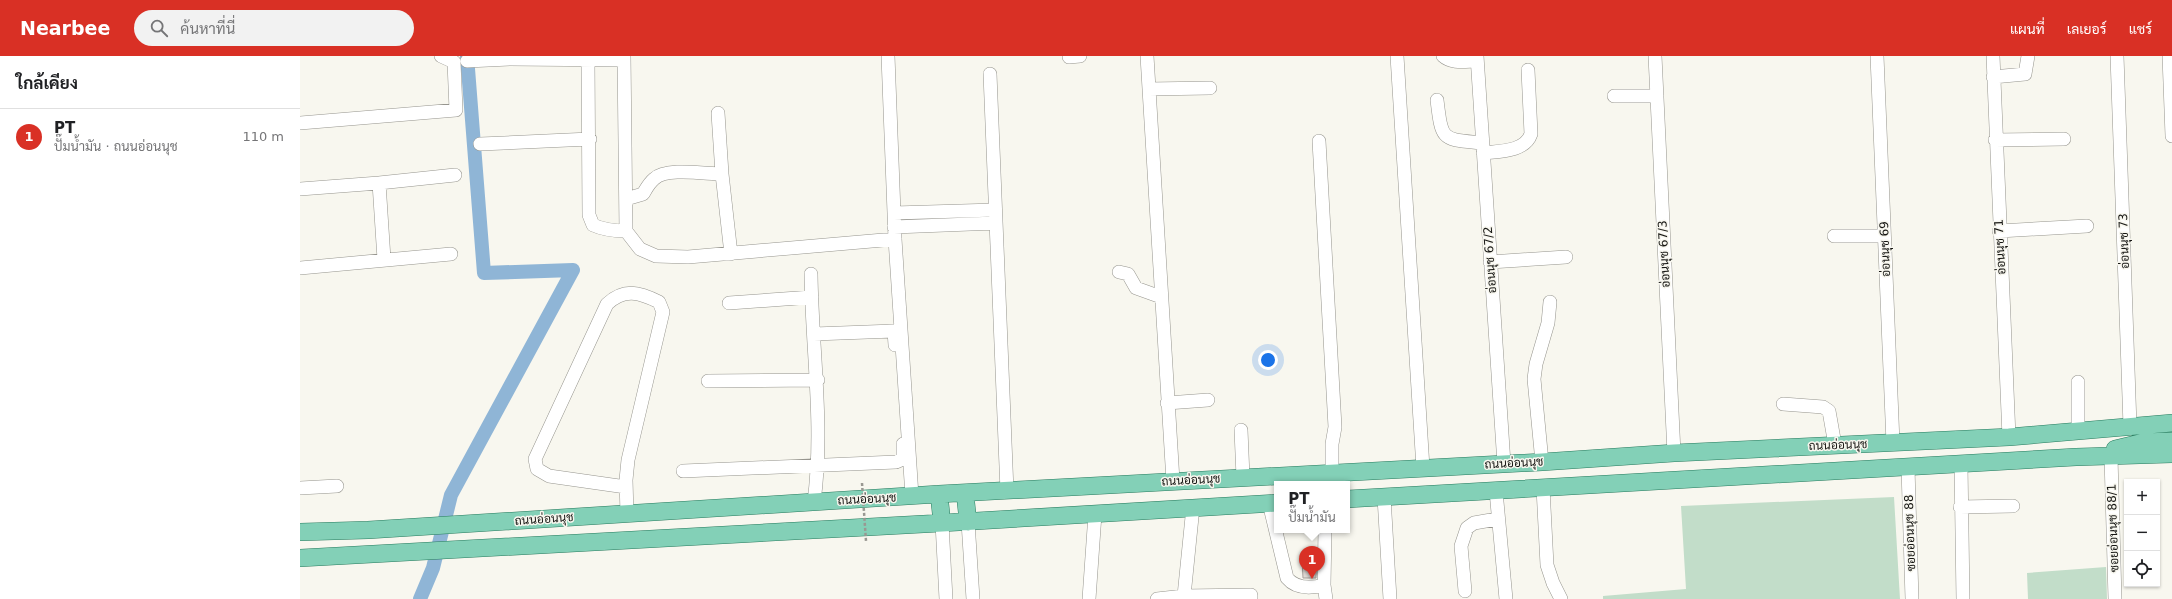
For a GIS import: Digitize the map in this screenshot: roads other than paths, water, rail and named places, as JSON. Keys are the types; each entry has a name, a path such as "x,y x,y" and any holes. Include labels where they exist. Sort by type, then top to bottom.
{"main road":[{"name":"ถนนอ่อนนุช","path":"300,532 368,530 939,494 1243,477 1332,474 1674,453 2009,437 2172,423"},
{"name":"ถนนอ่อนนุช","path":"2080,430 2144,442"},
{"name":"ถนนอ่อนนุช","path":"2076,456 2144,442 2172,441"},
{"name":"ถนนอ่อนนุช","path":"1350,499 1961,465 2076,456 2111,457 2172,454"},
{"path":"965,493 968,522"},
{"path":"939,494 942,524"},
{"name":"ถนนอ่อนนุช","path":"300,558 500,546 942,524 1273,503"}],"street":[{"path":"300,123 456,110 454,62 440,56"},
{"path":"888,56 895,233 912,496"},
{"path":"1147,56 1173,481"},
{"path":"1396,56 1423,468"},
{"path":"1443,56 1447,60 1456,62 1477,59"},
{"name":"อ่อนนุช 67/3","path":"1655,56 1674,453"},
{"name":"อ่อนนุช 69","path":"1877,56 1893,443"},
{"name":"อ่อนนุช 71","path":"1993,56 1995,140 2009,437"},
{"path":"1993,77 2025,74 2028,56"},
{"name":"อ่อนนุช 73","path":"2117,56 2130,426"},
{"path":"2169,56 2172,136"},
{"path":"467,61 510,57 588,60 624,58 626,231 640,250 656,256 688,257 731,254 895,233 996,223"},
{"name":"อ่อนนุช 67/2","path":"1477,59 1504,464"},
{"path":"588,60 590,139 589,215 593,225 612,232 626,231"},
{"path":"1437,100 1440,128 1445,136 1453,140 1483,148 1516,148 1529,140 1530,134 1528,70"},
{"path":"990,74 1007,491"},
{"path":"1149,89 1210,88"},
{"path":"1614,96 1657,96"},
{"path":"718,113 722,174 731,254"},
{"path":"480,144 590,139"},
{"path":"1995,140 2064,140"},
{"path":"1319,141 1335,427 1332,444 1332,474"},
{"path":"626,199 643,194 654,178 663,174 674,172 722,174"},
{"path":"300,189 455,175"},
{"path":"379,183 384,260"},
{"path":"894,213 995,210"},
{"path":"1999,232 2087,226"},
{"path":"1834,236 1884,236"},
{"path":"300,268 451,254"},
{"path":"1490,262 1566,257"},
{"path":"1119,272 1128,274 1136,288 1161,297"},
{"path":"811,274 818,380 819,464 814,502"},
{"path":"626,487 549,476 537,469 535,459 607,304 616,295 626,293 648,296 659,302 663,312 628,460 626,487 627,514"},
{"path":"729,302 812,297"},
{"path":"1542,462 1534,379 1536,364 1548,324 1550,302"},
{"path":"683,471 819,464 896,462 903,459 904,454 894,331 814,334"},
{"path":"708,381 818,380"},
{"path":"2078,382 2080,430"},
{"path":"1167,402 1208,400"},
{"path":"1783,404 1823,407 1829,411 1835,445"},
{"path":"1241,430 1243,477"},
{"name":"ซอยอ่อนนุช 88/1","path":"2111,457 2115,599"},
{"path":"1961,465 1960,507 1963,599"},
{"name":"ซอยอ่อนนุช 88","path":"1908,468 1912,599"},
{"path":"300,488 337,486"},
{"path":"1543,488 1547,565 1553,583 1561,599"},
{"path":"1496,491 1497,519 1506,599"},
{"path":"1384,498 1390,599"},
{"path":"1960,507 2013,506"},
{"path":"1185,597 1193,507"},
{"path":"1089,599 1095,514"},
{"path":"1465,591 1461,546 1467,528 1474,524 1497,519"},
{"path":"968,522 973,599"},
{"path":"942,524 946,599"},
{"path":"1279,533 1287,578 1291,583 1302,587 1324,585"},
{"path":"1325,533 1324,585 1326,599"},
{"path":"1158,599 1251,595 1251,599"}],"waterway":[{"path":"420,599 433,568 451,495 573,270 484,273 467,56"}],"place":[{"name":"PT","path":"1312,579"}]}
